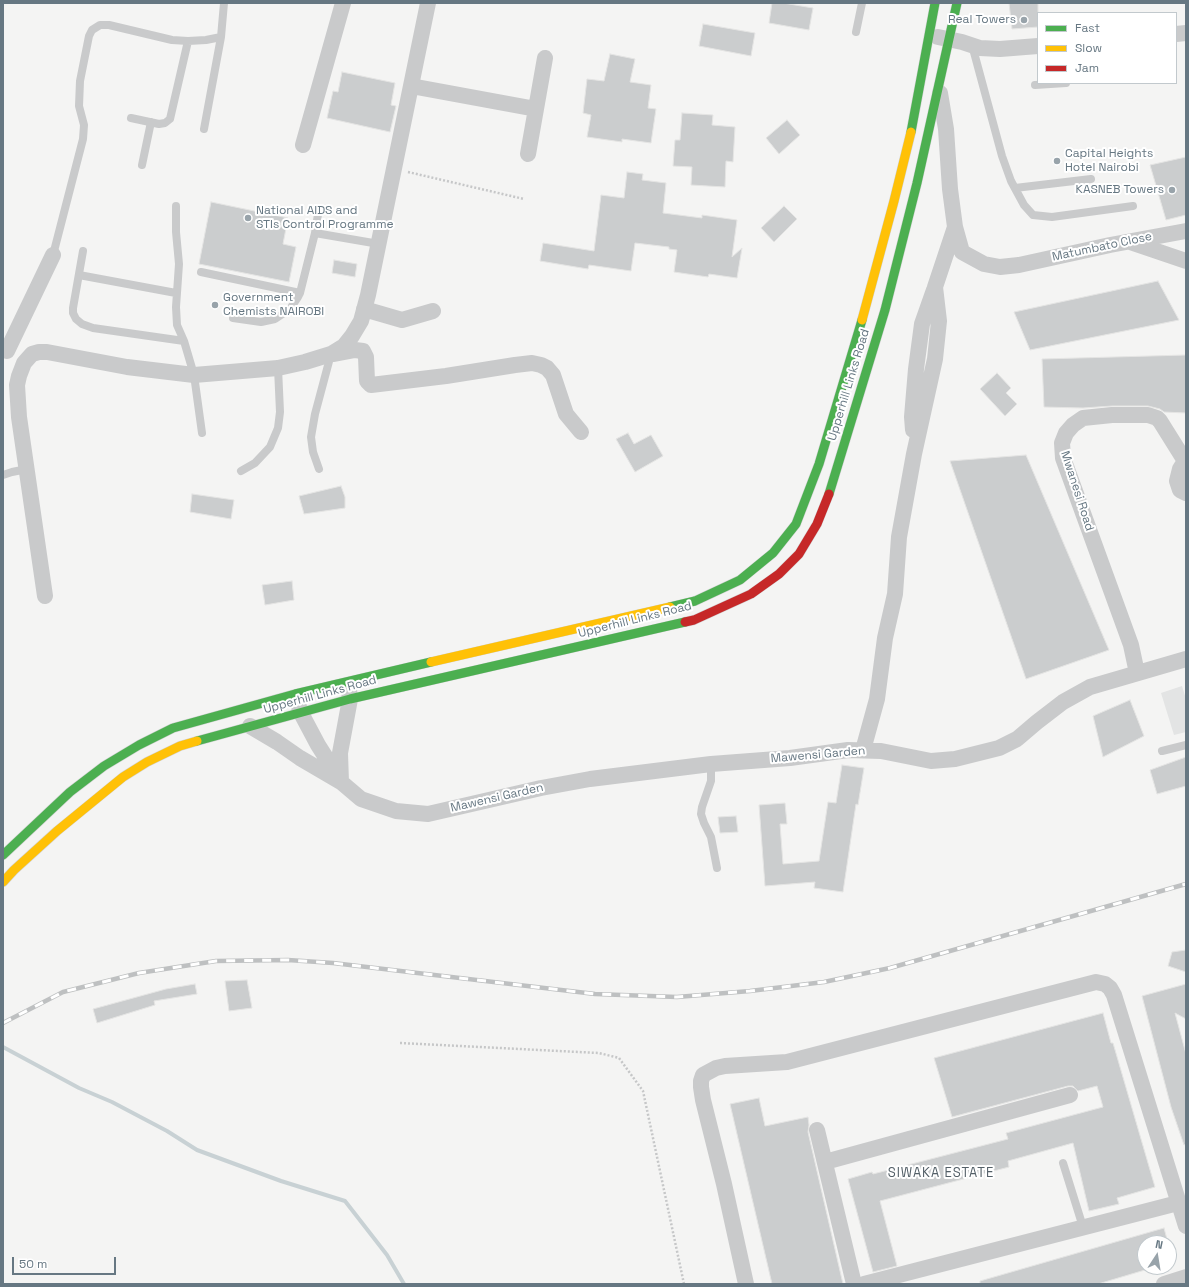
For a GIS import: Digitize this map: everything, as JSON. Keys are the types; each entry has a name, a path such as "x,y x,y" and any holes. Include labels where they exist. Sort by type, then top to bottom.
{"street":[{"path":"303,145 343,3"},
{"path":"331,354 344,346 361,321 379,244 428,3"},
{"name":"Upperhill Links Road","path":"3,855 70,792 104,766 173,728 295,694 695,601 740,580 773,553 796,524 809,492 821,457 865,309 911,133 935,3"},
{"name":"Upperhill Links Road","path":"3,882 57,831 123,777 147,762 180,746 350,699 694,620 751,594 779,574 799,554 817,524 827,500 885,310 915,190 957,3"},
{"path":"928,35 972,44 980,48 1000,49 1037,46"},
{"path":"528,154 545,58"},
{"path":"411,86 536,109"},
{"path":"863,750 877,699 885,638 895,594 899,537 914,454 935,359 939,321 935,287 954,227 946,128 939,86"},
{"name":"Matumbato Close","path":"954,227 962,252 984,264 1000,267 1019,265 1129,241 1186,232"},
{"path":"1129,241 1186,261"},
{"path":"7,351 53,255"},
{"path":"364,309 402,320 433,311"},
{"path":"45,596 19,417 17,385 21,369 27,358 32,354 47,352 127,367 194,375 278,368 331,354 355,350 363,351 366,357 367,381 371,385 446,376 532,362 547,368 553,375 566,414 581,432"},
{"name":"Mwanesi Road","path":"1137,673 1130,645 1063,458 1062,443 1066,433 1082,418 1148,414 1160,421 1186,462"},
{"path":"1186,462 1180,469 1177,481 1180,490 1186,493"},
{"name":"Mawensi Garden","path":"341,782 361,799 396,812 428,814 555,785 590,779 711,764 790,758 848,750 881,751 931,761 955,759 999,748 1017,739 1063,702 1090,686 1186,659"},
{"path":"341,782 340,754 350,699 348,682"},
{"path":"295,694 301,713 318,745 341,782"},
{"path":"250,726 341,782"},
{"path":"746,1284 724,1184 703,1100 701,1081 703,1075 716,1068 725,1066 787,1062 1096,982 1105,984 1110,988 1114,995 1186,1226"},
{"path":"825,1162 1070,1095"},
{"path":"817,1130 854,1284"},
{"path":"864,1284 1178,1203"},
{"path":"1164,1284 1186,1277"}],"lane":[{"path":"204,129 221,37 225,9 224,3"},
{"path":"856,32 862,3"},
{"path":"53,255 83,139 84,125 78,106 80,81 89,36 92,30 100,25 109,24 172,40 188,42 221,37"},
{"path":"131,118 159,124 165,123 170,118 188,42"},
{"path":"972,44 1002,156 1015,188 1024,205 1033,215 1052,217 1133,206"},
{"path":"1035,85 1050,84"},
{"path":"142,165 151,122"},
{"path":"1015,188 1091,179"},
{"path":"176,206 176,232 179,264 176,293 177,325 184,341 194,375 202,433"},
{"path":"233,318 261,322 275,319 290,309 300,293 315,233 319,208"},
{"path":"315,233 379,244"},
{"path":"83,252 73,308 73,313 76,319 82,324 93,328 184,341"},
{"path":"200,272 300,293"},
{"path":"79,274 176,293"},
{"path":"320,469 313,452 311,437 315,414 331,354"},
{"path":"241,471 255,463 270,447 278,428 280,412 278,368"},
{"path":"3,475 27,469"},
{"path":"1162,751 1186,745"},
{"path":"711,764 711,781 701,814 711,837 717,868"},
{"path":"1063,1163 1083,1227"}],"path":[{"path":"394,168 524,199"},
{"path":"400,1043 599,1053 619,1058 643,1091 684,1284"}],"shaded area":[{"path":"1182,686 1186,699 1186,732 1174,735 1161,693"}],"building":[{"path":"772,3 783,3 813,8 809,30 769,23"},
{"path":"1009,3 1038,3 1037,27 1012,29"},
{"path":"703,24 755,33 751,56 699,46"},
{"path":"610,54 635,59 630,82 651,85 648,108 656,109 651,143 622,139 622,142 587,137 591,115 583,113 587,79 604,81"},
{"path":"342,72 395,83 391,105 396,106 390,132 327,118 333,91 338,92"},
{"path":"682,113 713,115 712,125 735,127 733,162 726,161 725,187 691,185 692,167 673,166 675,140 680,140"},
{"path":"787,120 800,135 779,154 766,138"},
{"name":"KASNEB Towers","path":"1186,157 1186,215 1166,220 1150,165"},
{"path":"627,172 643,174 642,180 666,183 663,213 702,218 702,215 737,220 732,257 742,248 737,278 709,274 708,277 674,272 677,250 669,249 669,247 635,243 631,271 589,265 588,269 540,261 543,243 594,251 601,195 624,198"},
{"path":"211,202 288,218 283,244 296,247 289,282 199,264"},
{"path":"784,206 797,219 774,242 761,228"},
{"path":"334,260 357,264 355,277 332,273"},
{"path":"1158,281 1179,320 1030,350 1014,312"},
{"path":"1186,355 1186,413 1164,412 1160,409 1148,406 1083,408 1044,407 1042,359"},
{"path":"997,373 1011,388 1006,393 1017,404 1005,416 980,389"},
{"path":"628,433 634,444 651,435 663,456 635,472 616,439"},
{"path":"1026,455 1109,650 1026,679 950,461"},
{"path":"341,486 345,497 345,508 304,514 299,496"},
{"path":"192,494 234,500 231,519 190,512"},
{"path":"292,581 294,600 265,605 262,585"},
{"path":"1130,700 1144,736 1103,757 1093,716"},
{"path":"1186,757 1186,786 1157,794 1150,770"},
{"path":"842,765 864,768 858,805 856,804 843,892 814,888 815,882 765,886 759,805 785,803 787,824 780,824 783,864 819,861 828,802 836,803"},
{"path":"736,816 738,832 720,833 718,817"},
{"path":"1186,950 1186,972 1168,966 1172,952"},
{"path":"247,980 252,1008 229,1011 225,981"},
{"path":"195,984 197,994 154,1001 155,1005 97,1023 93,1009 166,989"},
{"path":"1186,984 1186,1019 1175,1013 1186,1054 1186,1144 1184,1145 1171,1107 1142,996"},
{"path":"1103,1013 1155,1187 1117,1198 1119,1204 1089,1211 1073,1143 1008,1161 1009,1167 880,1201 897,1266 873,1272 848,1179 872,1172 873,1174 1008,1139 1006,1133 1103,1107 1097,1086 1078,1091 1073,1086 1068,1086 952,1117 934,1058"},
{"path":"759,1098 765,1126 808,1117 808,1132 843,1284 772,1284 730,1104"},
{"path":"1164,1228 1166,1235 1140,1235"},
{"path":"1137,1236 1137,1272 1098,1284 980,1284 980,1281"}],"waterway":[{"path":"3,1047 79,1088 112,1102 167,1131 197,1150 281,1181 345,1201 387,1255 404,1284"}],"railway":[{"path":"3,1023 63,992 139,973 216,961 288,960 333,963 595,994 677,997 750,991 824,982 890,968 1186,884"}],"traffic: fast":[{"path":"911,132 935,3"},
{"path":"829,494 885,310 917,183 957,3"},
{"path":"670,607 695,601 740,580 773,553 796,524 819,464 862,320"},
{"path":"197,741 350,699 685,622"},
{"path":"3,855 70,792 104,766 139,745 173,728 295,694 431,662"}],"traffic: slow":[{"path":"862,320 911,132"},
{"path":"431,662 670,607"},
{"path":"3,882 57,831 123,777 147,762 180,746 197,741"}],"traffic: jam":[{"path":"685,622 694,620 751,594 779,574 799,554 817,524 829,494"}],"place":[{"name":"Real Towers","path":"1024,20"},
{"name":"Capital Heights Hotel Nairobi","path":"1057,161"},
{"name":"KASNEB Towers","path":"1172,190"},
{"name":"National AIDS and STIs Control Programme","path":"248,218"},
{"name":"Government Chemists NAIROBI","path":"215,305"}],"district":[{"name":"SIWAKA ESTATE","path":"941,1173"}]}
